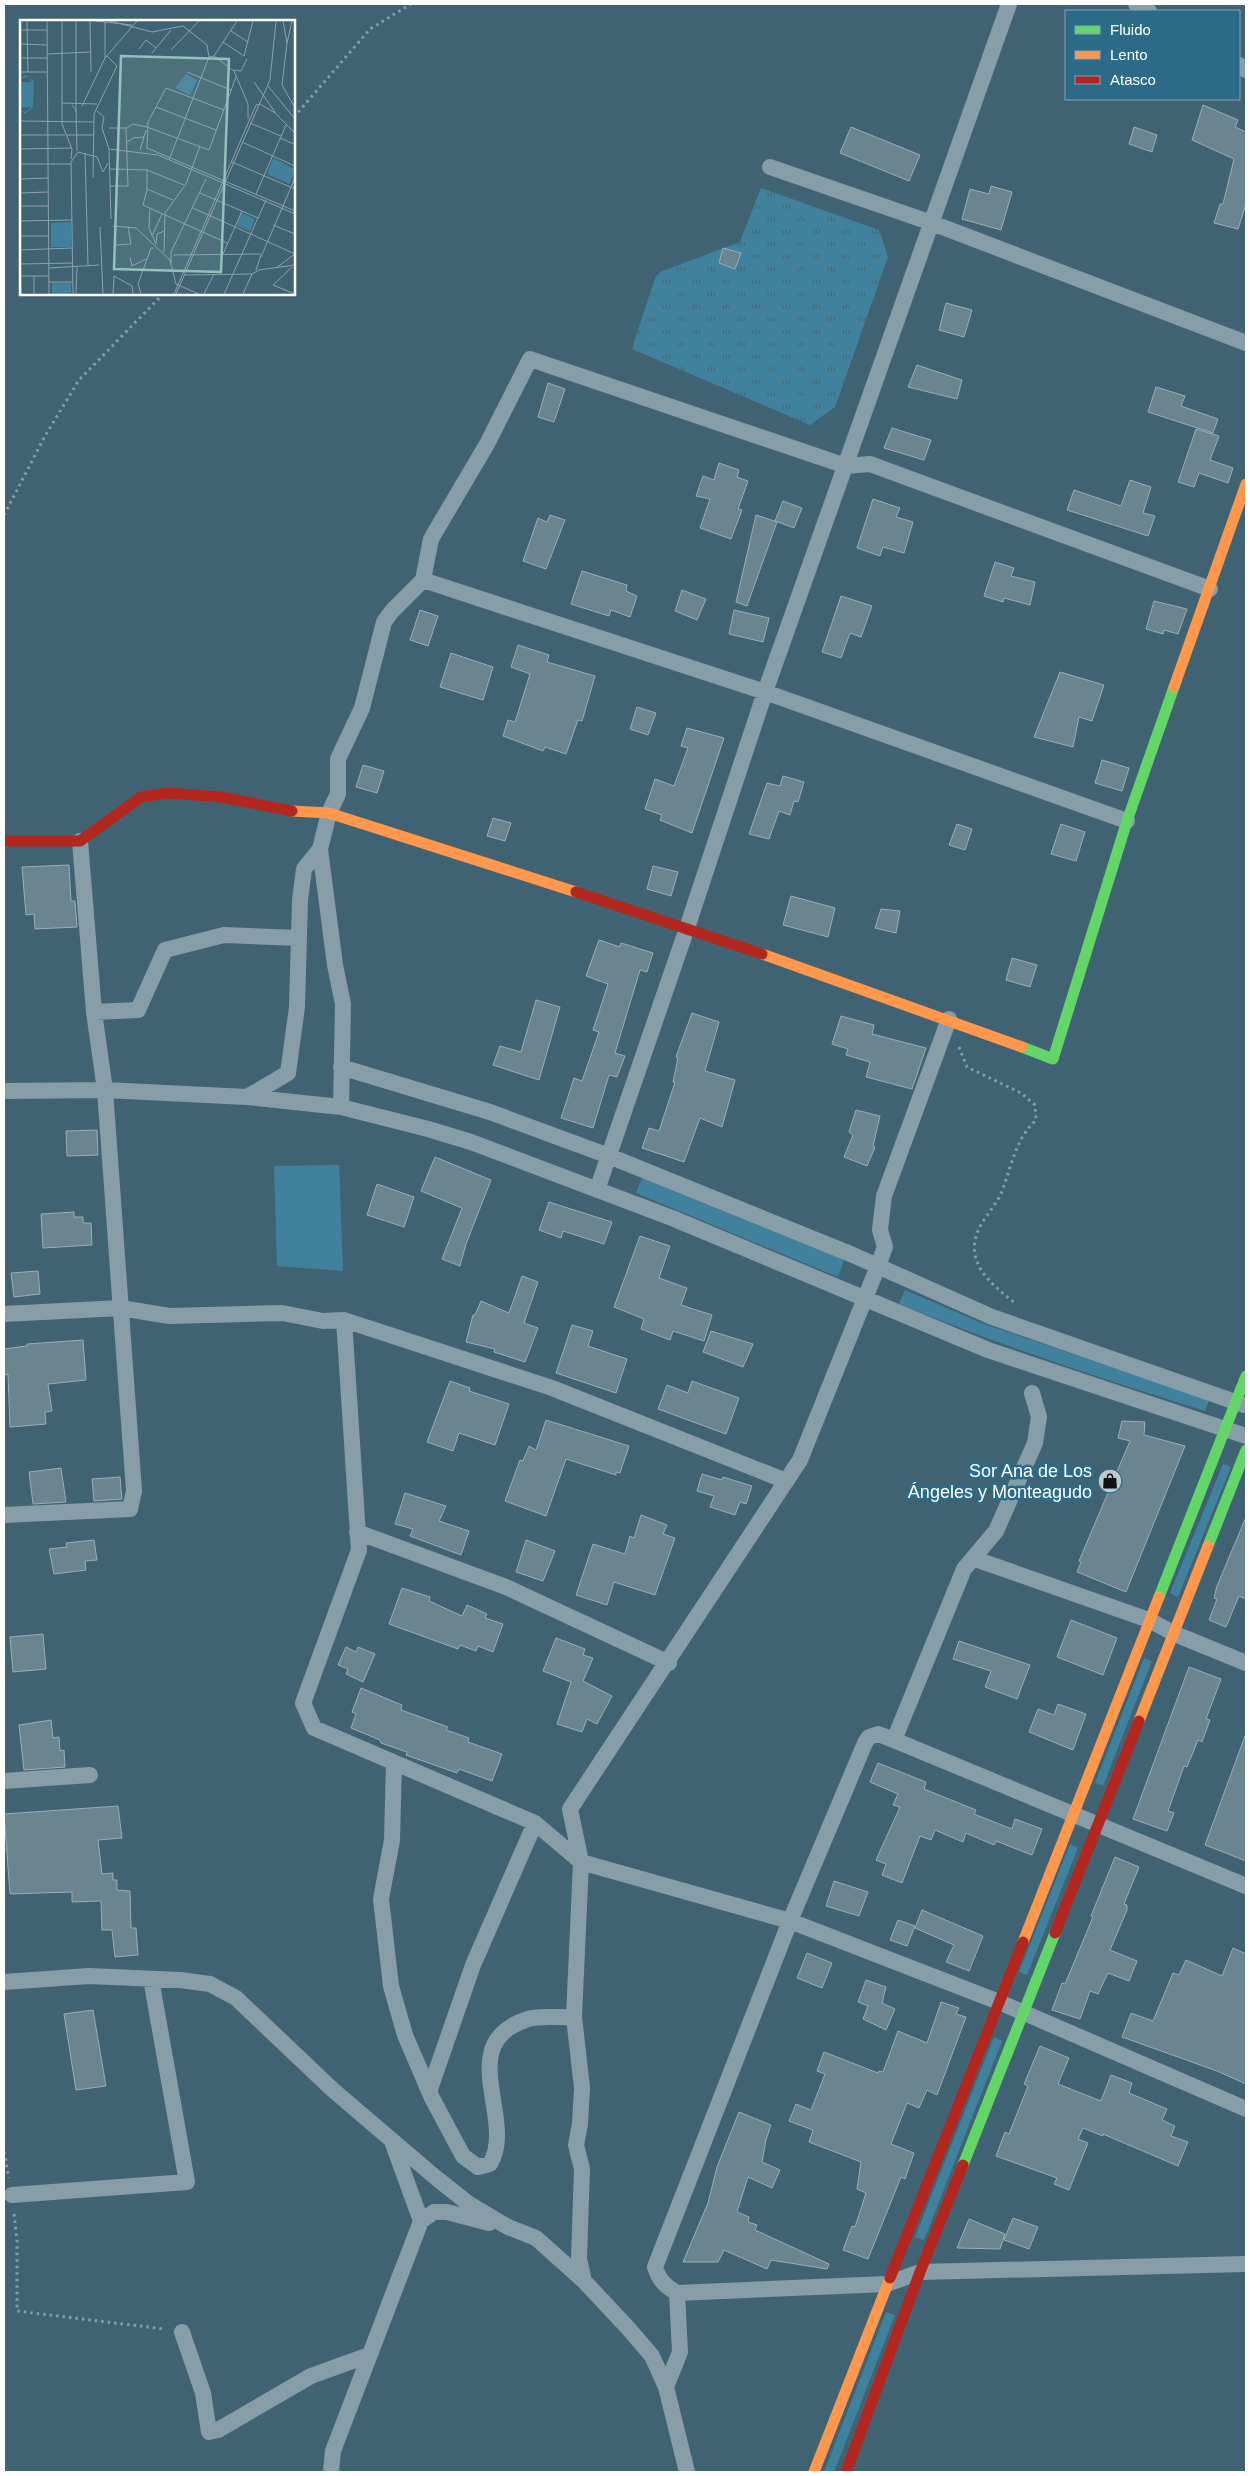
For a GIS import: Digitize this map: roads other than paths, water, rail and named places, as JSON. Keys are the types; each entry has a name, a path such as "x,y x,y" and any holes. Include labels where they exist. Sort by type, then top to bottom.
{"street":[{"path":"597,1190 687,928 765,692 1009,4"},
{"path":"1136,4 1147,10"},
{"path":"770,167 932,222 1246,343"},
{"path":"340,1107 343,1004 335,965 320,848 329,813 338,794 338,759 362,708 384,622 392,611 423,580 431,539 487,444 530,358 846,466 870,464 1210,589"},
{"path":"4,842 80,841 141,797 168,793 221,797 282,810 329,813 687,928 949,1019 1054,1059 1127,821 1246,484"},
{"path":"423,580 765,692 1127,821"},
{"path":"4,1515 130,1509 134,1491 105,1090 94,1012 80,841"},
{"path":"247,1097 288,1073 298,1007 298,938 304,869 320,848"},
{"path":"94,1012 138,1010 165,950 224,935 298,938"},
{"path":"584,2281 579,2259 582,2169 576,2145 580,2124 582,2088 574,2017 581,1862 570,1809 669,1662 800,1460 878,1266 884,1247 880,1230 884,1196 949,1019"},
{"path":"341,1067 490,1112 608,1156 878,1266 992,1317 1241,1404"},
{"path":"4,1091 105,1090 247,1097 340,1107 471,1142 746,1247 997,1353 1246,1436"},
{"path":"4,1314 121,1308 169,1316 282,1313 323,1321 344,1320 552,1388 786,1481"},
{"path":"344,1320 359,1550 303,1703 314,1728 535,1823 581,1862 790,1921 999,2002 1246,2109"},
{"path":"814,2472 1149,1620 1226,1428 1241,1404 1246,1376"},
{"path":"894,1740 964,1569 975,1559 996,1531 1035,1443 1039,1417 1032,1393"},
{"path":"846,2472 920,2272 1099,1826 1246,1450"},
{"path":"357,1532 506,1587 669,1662"},
{"path":"975,1559 1149,1620 1175,1634 1246,1663"},
{"path":"1246,1886 894,1740 878,1734 869,1737 790,1921 655,2267 658,2277 665,2286 677,2293 887,2284 920,2272 1246,2264"},
{"path":"394,1763 392,1840 381,1899 384,1939 391,1986 405,2035 430,2089 432,2098 463,2156 478,2167 490,2164 497,2153 497,2133 489,2080 491,2050 504,2032 529,2019 574,2017"},
{"path":"4,1781 90,1775"},
{"path":"430,2089 473,1965 535,1823"},
{"path":"4,1982 88,1976 210,1984 236,1998 332,2090 469,2204 508,2228"},
{"path":"12,2195 187,2182 152,1979"},
{"path":"391,2140 421,2221"},
{"path":"331,2472 333,2451 421,2221 434,2212 447,2212 508,2228 536,2238 584,2281 652,2356 666,2387 687,2472"},
{"path":"666,2387 680,2352 677,2293"},
{"path":"182,2332 204,2393 209,2432 218,2430 312,2376 369,2355"}],"place":[{"name":"Sor Ana de Los Ángeles y Monteagudo","path":"1110,1481"}]}
